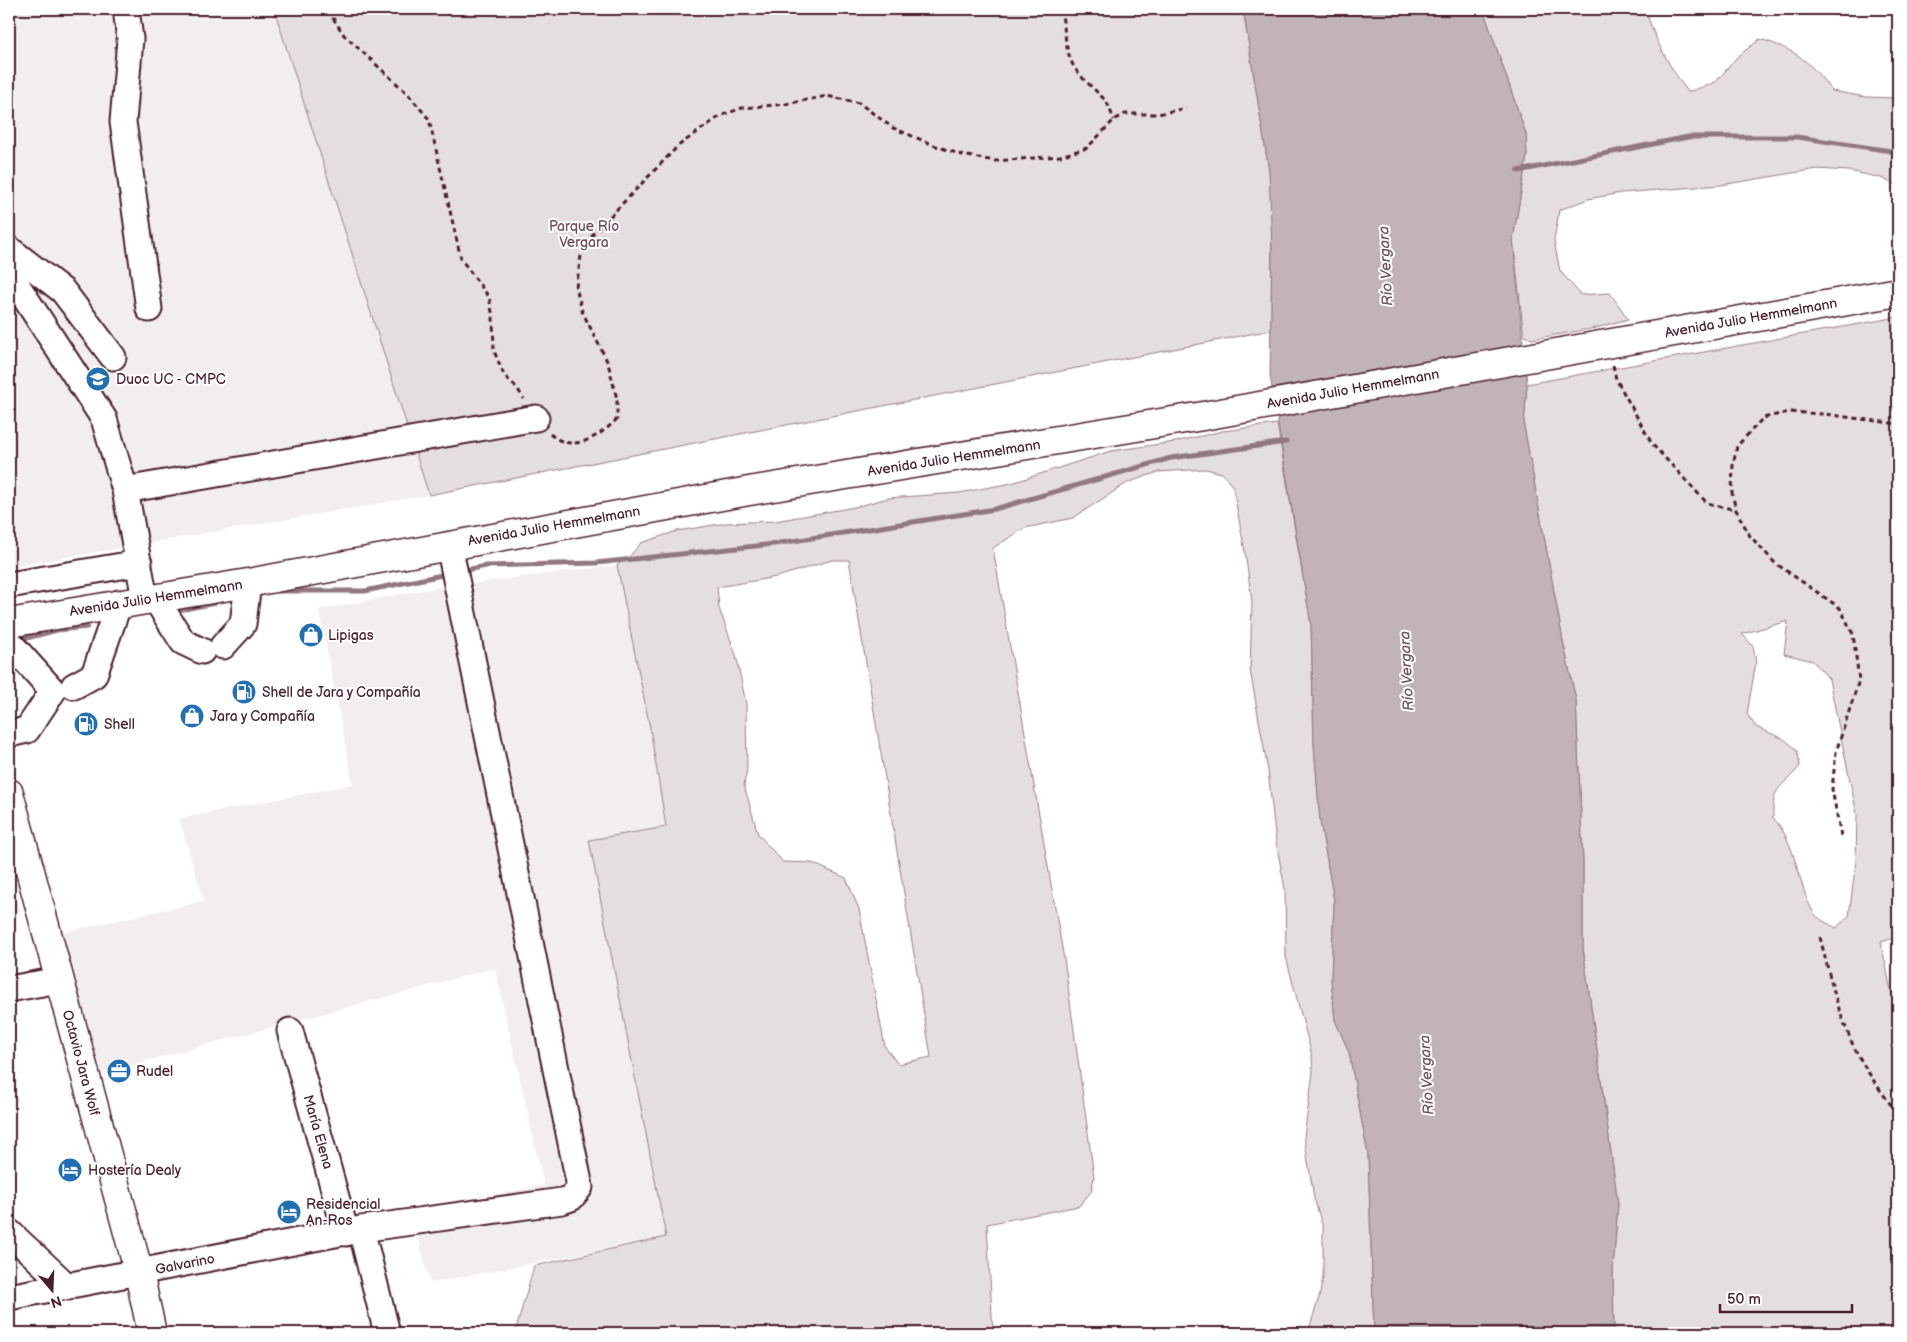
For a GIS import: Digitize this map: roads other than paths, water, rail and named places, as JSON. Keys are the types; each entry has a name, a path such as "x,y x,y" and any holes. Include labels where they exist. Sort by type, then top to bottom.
{"main road":[{"name":"Avenida Julio Hemmelmann","path":"9,623 248,582 749,491 1204,416 1898,292"},
{"name":"Octavio Jara Wolf","path":"9,793 138,1273 152,1333"}],"street":[{"path":"126,9 130,39 123,122 150,310"},
{"path":"9,249 63,291 113,357"},
{"path":"9,273 104,419 125,490 138,563 140,600 94,675 74,686"},
{"path":"125,490 536,418"},
{"name":"Galvarino","path":"9,1297 354,1231 562,1201 571,1198 580,1187 449,545"},
{"path":"9,585 138,563"},
{"path":"140,600 183,642 213,648 243,624 248,582"},
{"path":"9,642 53,691 27,730 9,734"},
{"path":"9,989 59,980"},
{"name":"María Elena","path":"290,1032 387,1333"},
{"path":"9,1232 68,1287"}],"water":[{"name":"Río Vergara","path":"1243,9 1483,9 1526,134 1527,156 1513,239 1527,384 1524,426 1563,641 1576,700 1583,862 1583,948 1618,1204 1613,1270 1614,1333 1374,1333 1368,1155 1349,1052 1335,1020 1331,979 1334,901 1320,821 1314,744 1311,625 1270,375 1272,249 1269,171"}],"waterway":[{"path":"1518,171 1688,137 1797,137 1898,152"},
{"path":"460,571 486,566 596,563 774,544 995,509 1171,458 1286,442"},
{"path":"279,591 365,591 447,574"},
{"path":"174,611 215,603"},
{"path":"19,640 57,630 87,627"}],"place":[{"name":"Duoc UC - CMPC","path":"98,379"},
{"name":"Lipigas","path":"311,635"},
{"name":"Shell de Jara y Compañía","path":"244,692"},
{"name":"Jara y Compañía","path":"192,716"},
{"name":"Shell","path":"86,724"},
{"name":"Rudel","path":"119,1071"},
{"name":"Hostería Dealy","path":"70,1170"},
{"name":"Residencial An-Ros","path":"289,1212"}],"park label":[{"name":"Parque Río Vergara","path":"584,234"}]}
